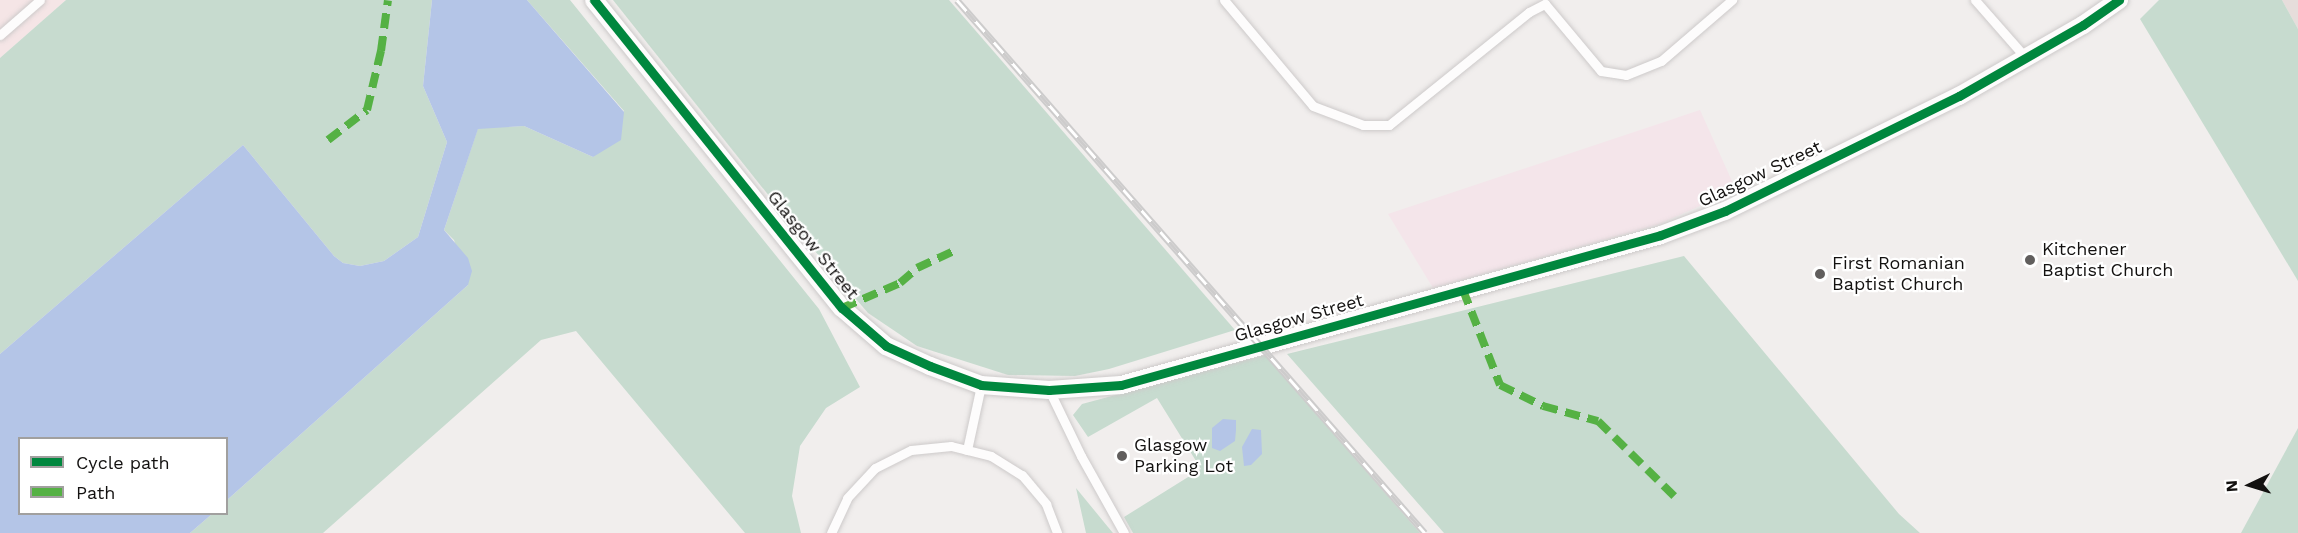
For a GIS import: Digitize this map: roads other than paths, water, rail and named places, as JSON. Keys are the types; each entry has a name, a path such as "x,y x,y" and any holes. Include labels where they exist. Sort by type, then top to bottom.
{"street":[{"name":"Glasgow Street","path":"594,0 842,308 886,346 981,385 1049,390 1121,385 1660,235 1725,211 1959,96 2083,25 2119,0"}],"lane":[{"path":"0,35 40,0"},
{"path":"1224,0 1313,106 1363,125 1389,124 1529,12 1545,4 1601,71 1626,75 1661,61 1732,0"},
{"path":"1975,0 2026,58"},
{"path":"967,450 981,385"},
{"path":"1049,390 1081,456 1124,533"},
{"path":"831,533 847,498 875,468 911,450 951,446 991,456 1022,475 1046,504 1057,533"}],"water":[{"path":"432,0 527,0 624,112 621,140 593,157 524,126 478,129 444,230 468,258 472,271 468,285 228,499 228,437 18,437 18,515 211,515 190,533 0,533 0,354 243,145 334,256 343,263 360,266 384,261 418,237 447,142 423,86"},
{"path":"1223,419 1236,420 1235,441 1220,451 1212,448 1212,428"},
{"path":"1252,429 1261,430 1262,454 1251,465 1244,466 1242,447"}],"railway":[{"path":"957,0 1425,533"}],"place":[{"name":"Kitchener Baptist Church","path":"2030,260"},
{"name":"First Romanian Baptist Church","path":"1820,274"},
{"name":"Glasgow Parking Lot","path":"1122,456"}]}
